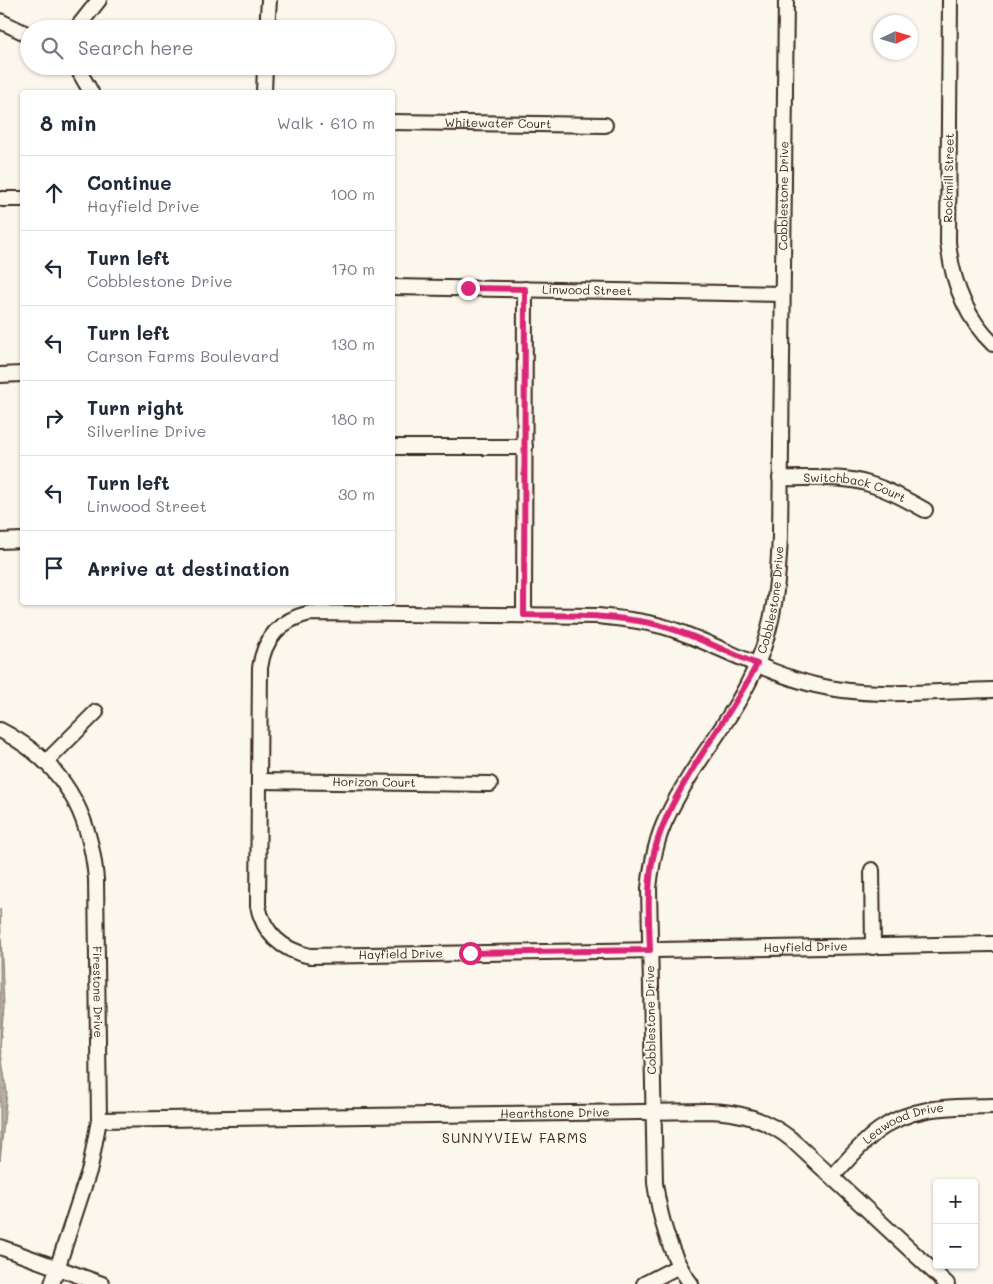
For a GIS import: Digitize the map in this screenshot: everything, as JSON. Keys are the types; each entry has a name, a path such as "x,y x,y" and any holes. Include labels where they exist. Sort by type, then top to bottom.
{"street":[{"path":"83,20 99,0"},
{"path":"268,20 269,0"},
{"name":"Cobblestone Drive","path":"690,1284 679,1266 664,1228 655,1183 649,888 658,838 678,795 743,693 757,664 772,618 778,578 786,0"},
{"name":"Rockmill Street","path":"950,0 948,242 951,266 965,306 976,324 993,344"},
{"path":"0,21 20,31"},
{"path":"81,75 90,90"},
{"path":"264,90 265,75"},
{"name":"Whitewater Court","path":"395,122 605,125"},
{"path":"2,199 20,199"},
{"name":"Linwood Street","path":"395,287 782,294"},
{"path":"524,615 525,289"},
{"path":"0,375 20,374"},
{"path":"395,447 524,447"},
{"name":"Switchback Court","path":"780,478 846,479 867,483 888,490 925,510"},
{"path":"0,541 20,540"},
{"name":"Hayfield Drive","path":"993,690 869,692 844,690 788,677 679,632 651,624 598,616 310,613 285,622 268,641 262,654 258,906 264,924 274,939 298,953 310,956 993,944"},
{"path":"46,762 96,712"},
{"name":"Firestone Drive","path":"0,730 28,746 57,772 82,813 93,851 96,879 99,1120 90,1168 52,1284"},
{"name":"Horizon Court","path":"259,781 490,784"},
{"path":"872,870 873,947"},
{"name":"Leawood Drive","path":"832,1177 877,1131 910,1113 946,1107 993,1106"},
{"name":"Hearthstone Drive","path":"99,1120 710,1110 746,1114 783,1132 947,1284"},
{"path":"0,1247 102,1284"},
{"path":"644,1284 679,1266"}],"water":[{"path":"0,909 4,1008 0,1047"},
{"path":"0,1047 7,1092 0,1161"}],"district":[{"name":"SUNNYVIEW FARMS","path":"515,1138"}],"route":[{"path":"468,288 525,289 524,615 598,616 622,618 651,624 679,632 757,664 743,693 678,795 658,838 652,861 649,888 650,950 470,953"}]}
